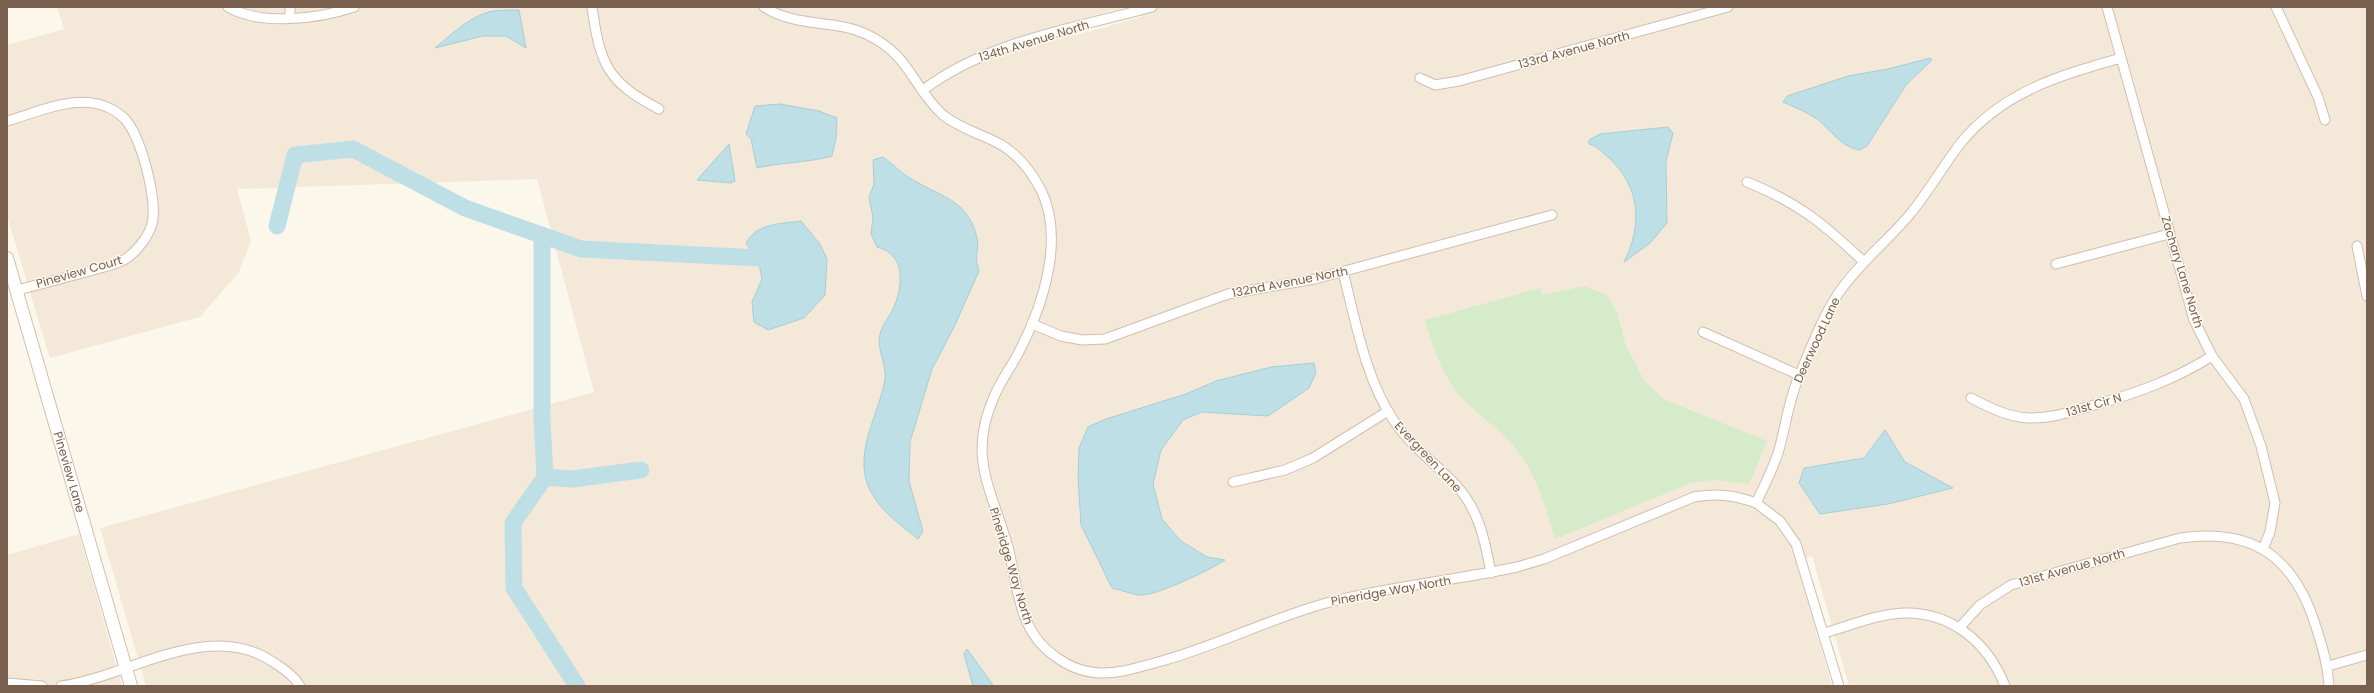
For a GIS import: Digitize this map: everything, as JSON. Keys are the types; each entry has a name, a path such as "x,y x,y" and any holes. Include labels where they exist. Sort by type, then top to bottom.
{"street":[{"path":"228,7 260,18 290,18 332,13 354,7"},
{"path":"290,7 290,18"},
{"path":"592,7 598,43 610,72 634,96 659,109"},
{"name":"Pineridge Way North","path":"764,7 789,18 812,24 850,28 867,34 884,44 900,57 932,104 958,126 1000,143 1019,158 1032,174 1042,193 1049,213 1050,250 1042,294 1032,324 995,395 988,414 983,440 983,466 989,494 1008,549 1025,620 1039,642 1062,661 1095,673 1110,673 1134,669 1221,643 1330,602 1363,594 1491,573 1544,559 1694,497 1715,494 1736,496 1756,503"},
{"name":"134th Avenue North","path":"923,90 949,73 1002,49 1152,7"},
{"name":"133rd Avenue North","path":"1420,78 1435,84 1459,82 1728,7"},
{"name":"Zachary Lane North","path":"2107,7 2194,320 2212,356 2247,405 2272,486 2275,503 2274,517 2263,549"},
{"path":"2276,7 2318,97 2325,120"},
{"name":"Deerwood Lane","path":"1756,503 1778,453 1787,411 1799,375 1838,295 1864,262 1911,214 1961,143 1985,118 2012,98 2034,86 2061,75 2121,58"},
{"name":"Pineview Court","path":"7,121 67,104 85,102 99,104 113,110 125,118 139,144 154,210 152,224 146,238 126,259 17,290"},
{"path":"1747,182 1785,198 1800,207 1832,232 1864,262"},
{"name":"132nd Avenue North","path":"1032,324 1061,336 1082,340 1105,339 1228,294 1343,272 1552,216"},
{"path":"2056,264 2169,234"},
{"path":"2357,246 2367,296"},
{"name":"Pineview Lane","path":"7,258 131,686"},
{"name":"Evergreen Lane","path":"1343,272 1370,372 1388,411 1408,439 1456,485 1468,499 1485,538 1491,573"},
{"path":"1703,332 1799,375"},
{"name":"131st Cir N","path":"1971,398 1988,407 2027,418 2066,414 2149,388 2171,379 2212,356"},
{"path":"1233,482 1286,470 1313,458 1388,411"},
{"path":"1756,503 1780,521 1796,544 1839,686"},
{"name":"131st Avenue North","path":"1960,627 1980,605 2011,585 2180,538 2201,534 2223,536 2244,540 2263,549 2280,562 2294,578 2305,596 2328,666 2329,686"},
{"path":"1824,633 1883,616 1903,613 1922,614 1960,627 1988,654 1999,670 2005,686"},
{"path":"61,686 209,644 249,649 267,657 283,668 300,686"},
{"path":"2328,666 2367,655"},
{"path":"7,683 42,686"}],"shaded area":[{"path":"57,7 1126,7 1069,22 1073,36 1141,17 1138,7 2367,7 2367,686 1849,686 1812,556 1796,561 1832,686 146,686 100,528 594,392 537,179 237,189 251,241 239,272 200,317 50,358 7,216 7,45 64,29"},
{"path":"79,534 122,686 7,686 7,555"}],"green space":[{"path":"1584,286 1607,295 1617,312 1626,346 1644,380 1665,400 1767,441 1749,484 1712,480 1691,483 1555,539 1539,489 1520,454 1496,428 1467,403 1452,385 1440,364 1425,320 1540,288 1543,295"}],"water":[{"path":"519,10 526,48 506,36 483,36 435,48 462,26 478,16 494,11"},
{"path":"1930,58 1932,60 1906,85 1867,146 1860,150 1854,149 1842,142 1813,116 1783,102 1787,96 1848,76 1888,69"},
{"path":"780,104 819,111 837,118 836,138 832,156 757,168 751,139 746,134 755,106"},
{"path":"1668,127 1673,133 1666,162 1667,223 1650,243 1624,262 1634,234 1636,220 1632,193 1627,181 1619,169 1600,150 1589,144 1589,140 1600,134"},
{"path":"729,144 735,181 731,183 697,180"},
{"path":"883,157 911,179 944,196 961,208 968,216 973,226 978,242 977,265 979,271 954,327 932,369 910,442 909,481 923,531 918,539 890,516 877,502 868,486 865,472 864,459 869,431 885,379 879,339 882,327 894,307 900,280 900,271 893,256 877,247 871,234 873,217 869,197 874,184 873,160"},
{"path":"801,221 820,244 827,259 825,295 804,318 768,330 754,322 752,302 762,279 758,258 746,244 750,237 762,228 777,224"},
{"path":"1314,363 1316,373 1309,388 1268,416 1202,412 1183,420 1161,450 1153,484 1162,519 1181,541 1207,557 1225,560 1183,582 1157,592 1139,595 1112,588 1081,525 1078,478 1079,448 1088,427 1106,419 1186,394 1216,381 1271,367"},
{"path":"1885,430 1905,462 1953,488 1888,504 1820,514 1799,483 1804,468 1864,458"},
{"path":"967,649 994,686 973,686 964,654"}],"waterway":[{"path":"277,226 295,155 353,149 465,208 581,249 779,259"},
{"path":"542,235 542,419 545,477 513,523 514,588 577,686"},
{"path":"545,477 572,479 641,470"}]}
